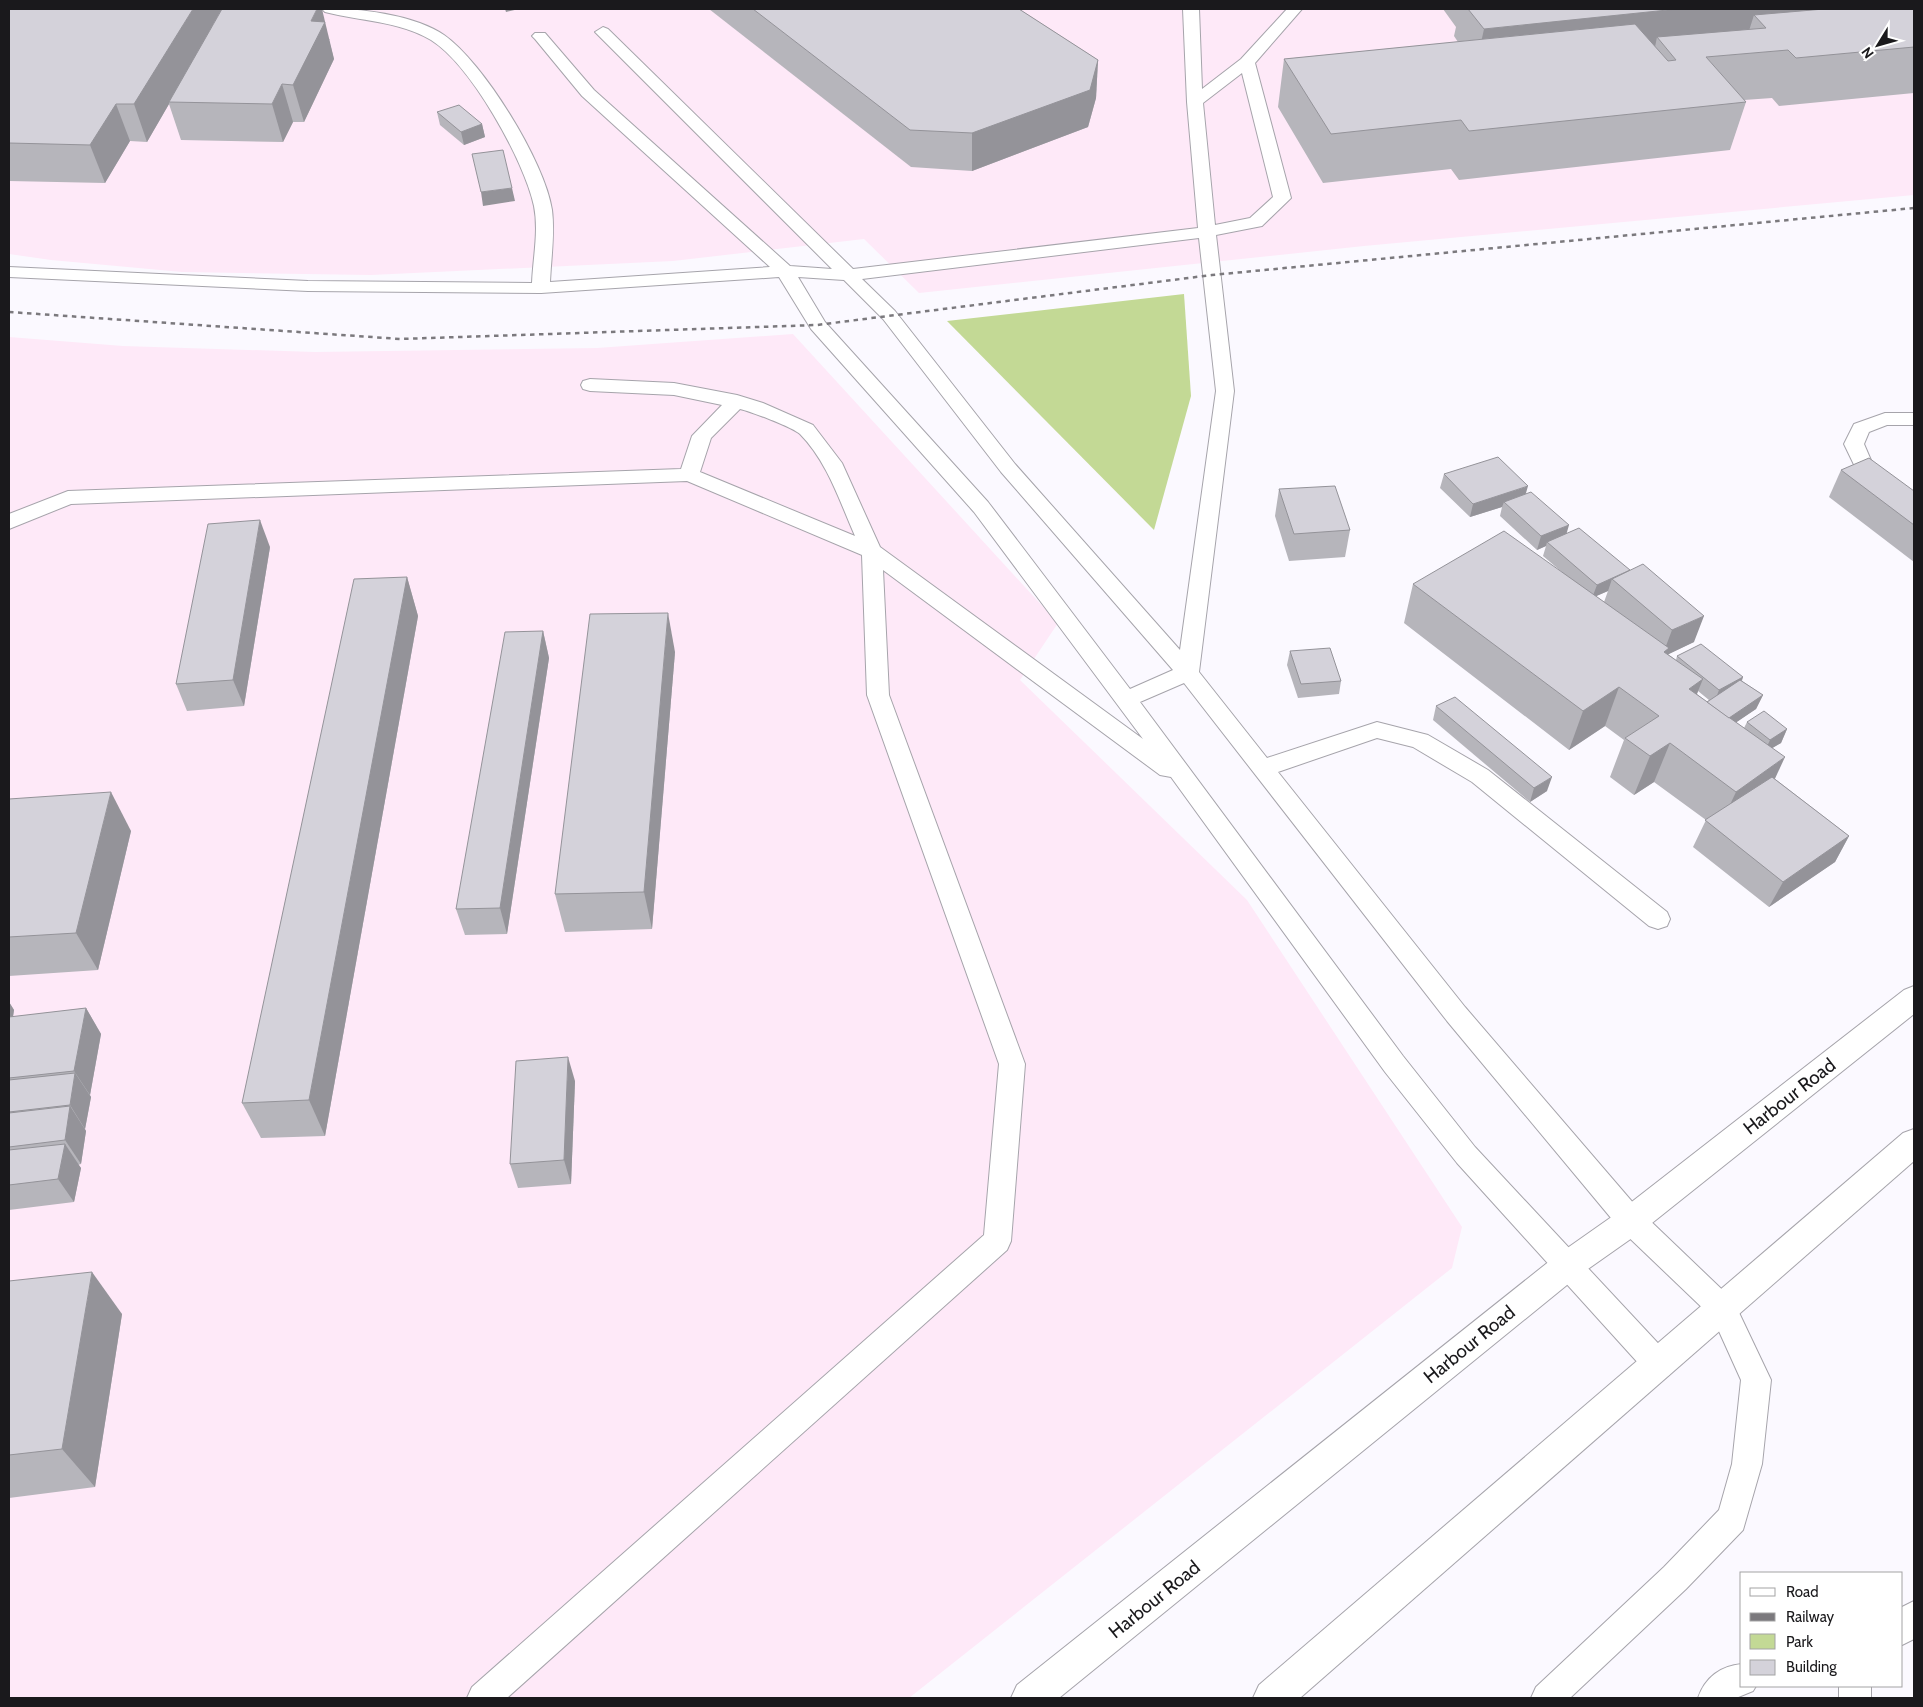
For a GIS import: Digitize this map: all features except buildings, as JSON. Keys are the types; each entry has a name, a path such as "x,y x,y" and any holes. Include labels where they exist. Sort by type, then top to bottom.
{"main road":[{"name":"Harbour Road","path":"1030,1698 1567,1266 1632,1220 1914,998"},
{"path":"1272,1698 1724,1309 1914,1142"}],"lane":[{"path":"330,9 406,25 437,37 458,56 470,71 514,137 534,177 543,209 540,288"},
{"path":"1188,673 1226,391 1194,102 1191,9"},
{"path":"1194,102 1247,62 1295,9"},
{"path":"603,32 644,76 889,316 1008,468 1188,673 1456,1014 1632,1220 1724,1309 1756,1380 1747,1464 1732,1518 1675,1578 1547,1698"},
{"path":"540,36 588,94 786,271 817,325 981,507 1124,700 1189,784 1394,1064 1466,1155 1659,1365"},
{"path":"9,272 308,286 540,288 786,271 848,275 1207,232 1256,222 1282,198 1247,62"},
{"path":"483,1698 997,1241 1012,1064 878,695 872,551 832,464 806,429 756,407 737,401 674,389 590,385"},
{"path":"689,475 702,436 737,401"},
{"path":"1914,419 1885,419 1861,428 1854,444 1865,469 1914,503"},
{"path":"9,522 68,498 689,475 872,551 1189,784"},
{"path":"1124,700 1188,673"},
{"path":"1263,768 1377,730 1420,741 1480,776 1658,919"},
{"path":"1903,1628 1914,1618"},
{"path":"1714,1698 1730,1681 1740,1680"}],"shaded area":[{"path":"9,9 1914,9 1914,195 1364,246 919,293 864,239 673,261 371,275 182,272 51,260 9,254"},
{"path":"793,334 1058,623 1020,680 1247,900 1462,1227 1452,1268 909,1698 9,1698 9,337 123,346 315,352 597,348"}],"green space":[{"path":"1184,294 1191,396 1154,530 947,321"}],"railway":[{"path":"9,312 400,339 817,325 1212,275 1914,208"}]}
